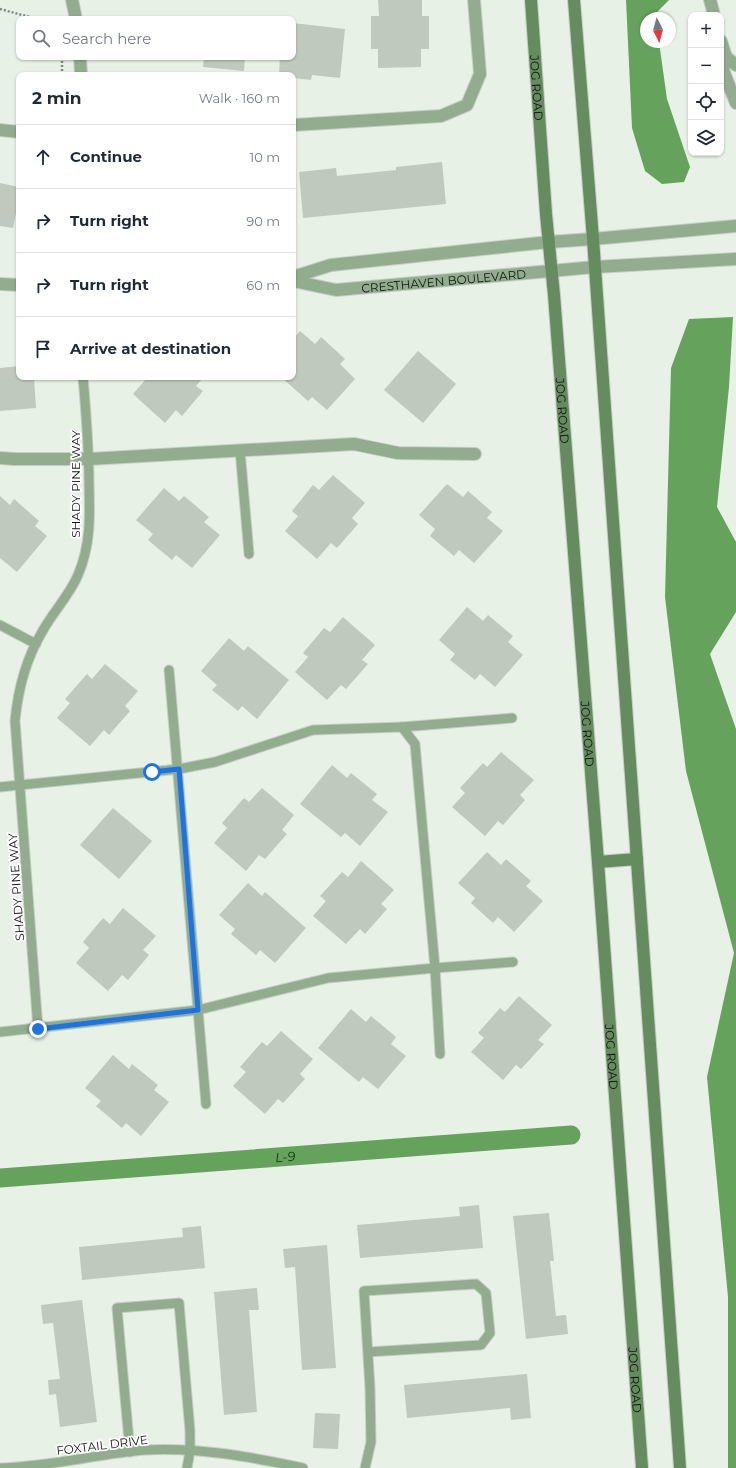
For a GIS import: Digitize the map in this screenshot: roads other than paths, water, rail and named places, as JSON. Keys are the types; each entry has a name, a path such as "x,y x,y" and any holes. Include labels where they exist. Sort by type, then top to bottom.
{"main road":[{"name":"JOG ROAD","path":"530,0 598,862 642,1468"},
{"path":"574,0 595,266 680,1468"},
{"path":"598,862 637,859"}],"street":[{"path":"72,0 75,16"},
{"path":"296,125 441,116 467,105 480,74 474,0"},
{"path":"710,0 713,12"},
{"path":"723,48 726,57 723,70 736,103"},
{"path":"726,57 736,65"},
{"path":"80,60 81,72"},
{"path":"0,130 16,132"},
{"path":"296,276 331,265 548,242 736,226"},
{"name":"CRESTHAVEN BOULEVARD","path":"296,282 336,290 595,266 736,260"},
{"path":"0,284 16,285"},
{"path":"0,458 89,459 354,444 398,453 475,454"}],"lane":[{"name":"SHADY PINE WAY","path":"38,1029 15,721 17,701 29,658 42,631 66,598 78,576 86,552 90,527 89,459 83,380"},
{"path":"240,450 249,554"},
{"path":"0,625 36,644"},
{"path":"169,670 179,769 206,1104"},
{"path":"0,787 179,769 215,762 313,730 402,727 512,718"},
{"path":"402,727 415,744 435,968 440,1054"},
{"path":"0,1032 38,1029 198,1010 328,978 513,962"},
{"path":"365,1468 371,1442 370,1388 364,1291 476,1284 486,1293 490,1333 481,1345 368,1352"},
{"path":"130,1452 117,1308 179,1303 190,1451 187,1468"},
{"name":"FOXTAIL DRIVE","path":"0,1468 41,1465 100,1455 146,1450 190,1451 224,1454 303,1468"}],"waterway":[{"name":"L-9","path":"0,1178 571,1135"}]}
